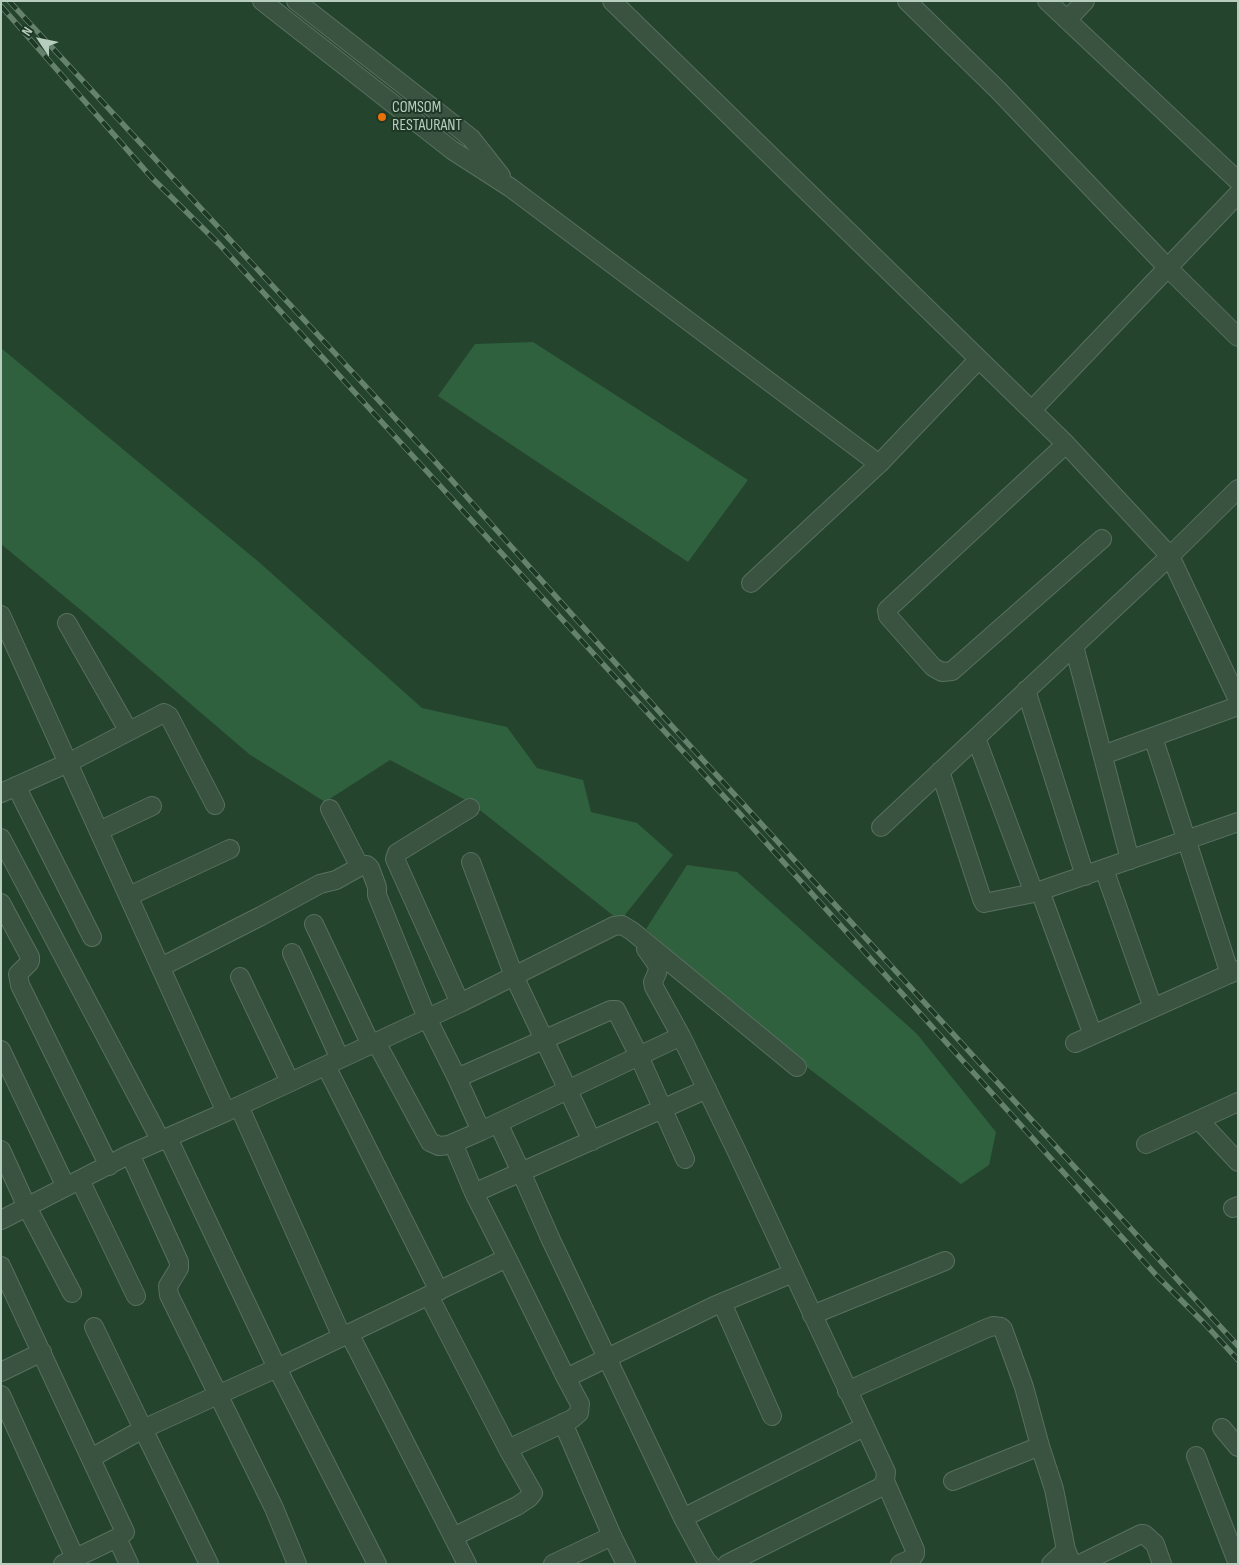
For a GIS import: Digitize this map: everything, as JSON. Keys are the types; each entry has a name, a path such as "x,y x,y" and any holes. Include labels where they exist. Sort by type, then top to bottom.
{"street":[{"path":"296,1 471,138 511,188"},
{"path":"612,1 1032,410 1170,556 1238,700"},
{"path":"907,1 998,90 1167,267 1238,337"},
{"path":"1047,1 1238,180"},
{"path":"1067,20 1085,1"},
{"path":"268,3 452,150 511,188 879,464"},
{"path":"1032,410 1238,194"},
{"path":"751,583 879,464 979,359"},
{"path":"1066,444 888,608 888,616 933,667 942,672 952,671 1102,540"},
{"path":"880,827 1170,556 1238,489"},
{"path":"1,615 161,967 346,1335 467,1564"},
{"path":"67,623 128,730"},
{"path":"1074,646 1130,860"},
{"path":"1026,690 1085,876"},
{"path":"1102,756 1238,706"},
{"path":"92,938 6,789 68,763 161,713 166,714 215,806"},
{"path":"1075,1043 1234,972 1186,840 1152,737"},
{"path":"976,738 1093,1035"},
{"path":"940,771 983,902 986,903 1037,892 1238,822"},
{"path":"99,831 152,806"},
{"path":"460,1003 395,858 397,853 470,808"},
{"path":"330,810 360,867"},
{"path":"1,838 164,1140 377,1564"},
{"path":"129,896 230,849"},
{"path":"471,862 514,976 592,1140"},
{"path":"161,967 262,916 320,884 336,880 363,865 367,865 370,868 377,888 377,895 427,1018 481,1131"},
{"path":"1104,869 1153,1008"},
{"path":"1,903 30,957 29,963 18,974 20,986 109,1166"},
{"path":"314,924 373,1043 430,1142 439,1146 453,1143 498,1124 682,1036"},
{"path":"1,1220 130,1154 233,1109 460,1003 614,926 622,925 632,932 797,1067"},
{"path":"632,932 658,966 653,985 682,1036 886,1472 885,1481 881,1487 727,1564"},
{"path":"292,953 333,1062 434,1294 508,1449 533,1493 516,1506 453,1537"},
{"path":"240,977 290,1082"},
{"path":"457,1078 613,1010 618,1012 685,1159"},
{"path":"1,1050 136,1296"},
{"path":"474,1194 707,1089"},
{"path":"1146,1144 1238,1102"},
{"path":"1199,1120 1238,1162"},
{"path":"498,1124 683,1518 707,1562 710,1564"},
{"path":"453,1143 474,1194 580,1404 579,1413 572,1419 508,1449"},
{"path":"1,1150 27,1207 72,1293"},
{"path":"130,1154 179,1262 179,1268 168,1286 170,1295 274,1508 297,1564"},
{"path":"92,1458 143,1429 277,1368 507,1258"},
{"path":"812,1315 945,1261"},
{"path":"1,1266 124,1528 125,1532 123,1534 69,1561 1,1395"},
{"path":"566,1378 722,1303 792,1273"},
{"path":"722,1303 772,1416"},
{"path":"847,1390 985,1329 993,1326 999,1326 1003,1329 1024,1387 1054,1488 1069,1557 1051,1564"},
{"path":"94,1327 209,1564"},
{"path":"1,1372 42,1352"},
{"path":"563,1423 626,1564"},
{"path":"683,1518 864,1427"},
{"path":"1222,1428 1238,1447"},
{"path":"952,1481 1040,1446"},
{"path":"1196,1456 1238,1564"},
{"path":"885,1481 917,1559 900,1564"},
{"path":"1080,1564 1144,1534 1154,1544 1162,1564"},
{"path":"555,1563 612,1536"},
{"path":"117,1538 129,1564"}],"shaded area":[{"path":"533,342 748,480 688,562 438,396 475,344"},
{"path":"1,348 260,563 422,708 507,727 537,768 583,780 591,812 637,823 673,855 620,921 471,803 390,760 325,802 249,754 1,544"},
{"path":"687,865 737,872 917,1034 996,1132 989,1165 961,1184 787,1052 646,929"}],"railway":[{"path":"9,1 431,457 672,726 1238,1346"},
{"path":"1,6 152,178 219,244 741,815 1157,1276 1238,1360"}],"place":[{"name":"COMSOM RESTAURANT","path":"382,117"}]}
